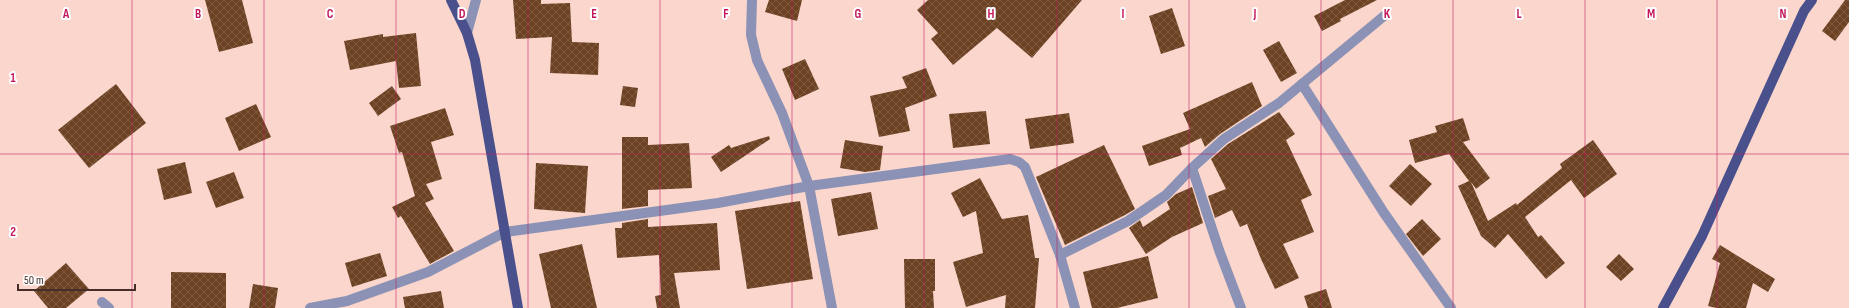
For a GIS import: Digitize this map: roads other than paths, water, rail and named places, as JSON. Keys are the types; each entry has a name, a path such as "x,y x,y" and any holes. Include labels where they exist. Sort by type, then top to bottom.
{"main road":[{"path":"450,0 467,33 475,60 518,308"},
{"path":"1663,308 1702,236 1795,31 1812,0"}],"street":[{"path":"467,33 476,0"},
{"path":"752,0 751,35 757,60 782,113 809,186 832,308"},
{"path":"1060,255 1142,212 1166,195 1192,168 1224,139 1279,103 1384,16"},
{"path":"1302,84 1384,213 1451,308"},
{"path":"310,308 346,301 428,272 505,232 718,203 809,186 1010,159 1019,162 1025,167 1060,255 1075,308"},
{"path":"1192,168 1219,250 1241,308"}]}
